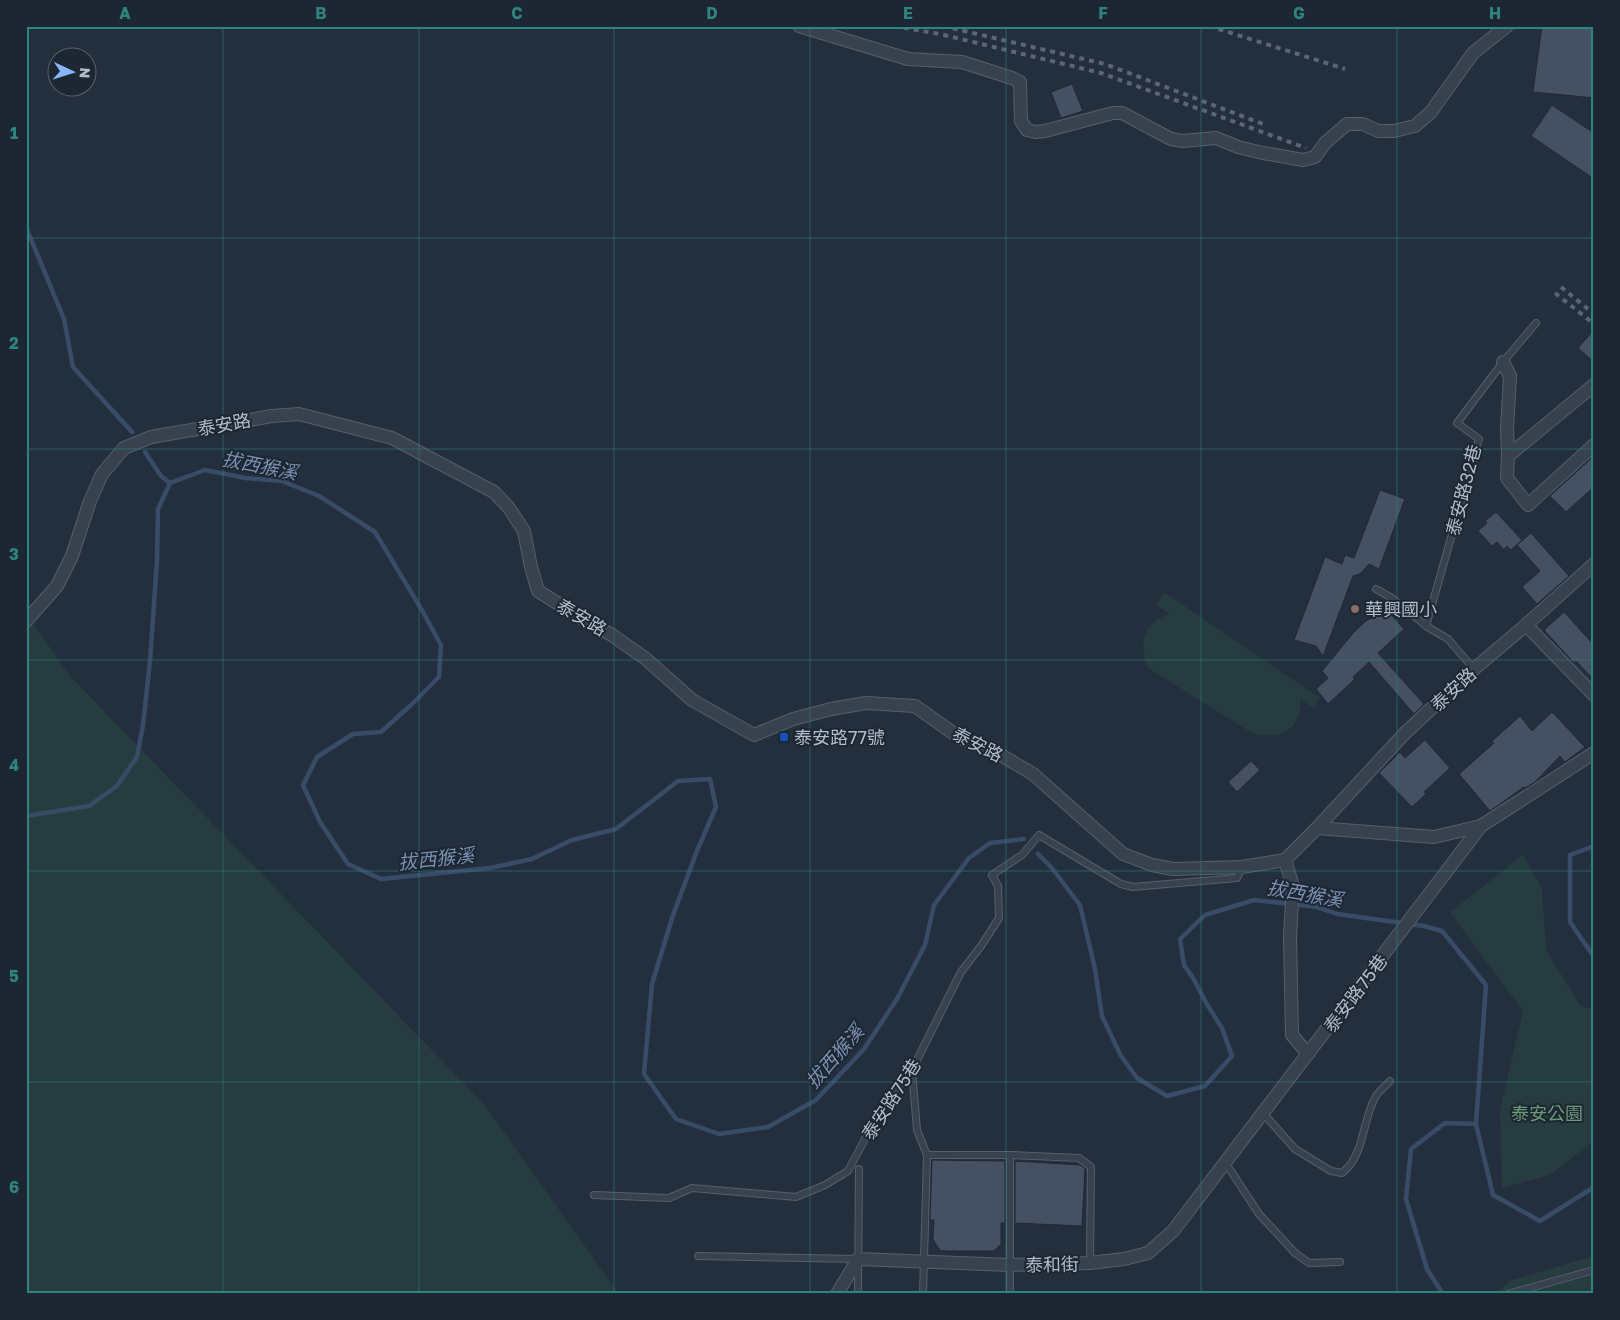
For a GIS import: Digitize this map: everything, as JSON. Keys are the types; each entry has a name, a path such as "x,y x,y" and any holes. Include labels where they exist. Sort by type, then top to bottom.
{"street":[{"path":"799,26 908,59 962,62 1012,78 1020,82 1021,121 1027,130 1045,131 1113,113 1122,113 1171,139 1183,141 1216,138 1238,147 1303,160 1315,157 1324,143 1347,124 1363,124 1378,131 1394,131 1416,126 1431,112 1473,53 1507,26"},
{"path":"1503,362 1510,376 1507,478 1528,506 1594,445"},
{"path":"1508,456 1594,386"},
{"name":"泰安路","path":"26,621 57,586 72,556 90,502 102,474 124,448 151,437 272,416 299,414 392,438 494,492 509,508 524,531 530,567 538,591 581,618 612,634 646,658 692,700 754,735 793,719 831,709 866,703 915,706 960,738 999,754 1033,774 1123,854 1152,865 1173,869 1242,867 1285,860 1405,733 1474,668 1526,625 1594,564"},
{"path":"1526,625 1594,695"},
{"path":"1317,828 1434,837 1481,826 1594,752"},
{"name":"泰安路75巷","path":"1308,1054 1481,826"},
{"path":"1285,860 1293,886 1290,936 1292,1035 1308,1054"},
{"name":"泰和街","path":"858,1259 1010,1265 1090,1263 1124,1259 1148,1253 1173,1231 1308,1054"},
{"path":"836,1294 858,1259"}],"lane":[{"name":"泰安路32巷","path":"1426,626 1479,440 1457,423 1503,362 1536,323"},
{"path":"1376,589 1392,598 1426,626 1448,639 1474,668"},
{"name":"泰安路","path":"1039,835 1121,884 1133,887 1237,878 1242,867"},
{"name":"泰安路75巷","path":"594,1196 669,1198 692,1188 796,1197 825,1185 848,1170 883,1105 912,1070 961,972 981,946 998,918 998,886 992,876 1022,854 1039,835"},
{"path":"912,1070 917,1130 926,1155 923,1294"},
{"path":"1263,1113 1295,1149 1331,1171 1342,1173 1350,1166 1356,1154 1377,1094 1390,1082"},
{"path":"926,1155 1010,1155 1079,1158 1092,1167 1090,1263"},
{"path":"1010,1155 1010,1294"},
{"path":"1225,1162 1259,1214 1295,1253 1309,1263 1340,1262"},
{"path":"858,1294 859,1169"},
{"name":"泰和街","path":"698,1256 858,1259"},
{"path":"1508,1294 1594,1270"}],"green space":[{"path":"1164,592 1320,698 1314,708 1300,699 1300,710 1297,719 1287,731 1271,735 1252,733 1148,668 1144,650 1146,635 1154,622 1170,614 1156,605"},
{"path":"26,614 71,677 484,1104 619,1294 26,1294"},
{"name":"泰安公園","path":"1523,855 1542,889 1546,950 1581,1006 1594,1010 1594,1141 1550,1175 1502,1188 1500,1110 1523,1011 1450,912"},
{"path":"1594,1256 1594,1294 1497,1294 1509,1281"}],"building":[{"path":"1542,26 1594,26 1594,98 1533,92"},
{"path":"1072,84 1083,111 1061,118 1051,92"},
{"path":"1552,105 1594,133 1594,179 1531,136"},
{"path":"1594,330 1594,362 1578,348"},
{"path":"1594,456 1594,487 1566,512 1550,496"},
{"path":"1380,490 1405,499 1379,569 1369,564 1360,574 1353,576 1323,656 1316,646 1294,640 1325,557 1342,564 1345,555 1354,558"},
{"path":"1496,512 1522,540 1511,550 1507,546 1504,550 1497,542 1492,546 1478,531 1487,523 1485,521"},
{"path":"1531,533 1569,576 1537,604 1522,587 1540,571 1517,545"},
{"path":"1387,610 1404,629 1378,653 1424,704 1414,714 1369,662 1353,677 1355,679 1328,704 1316,689 1328,678 1322,671 1354,632 1366,621"},
{"path":"1564,612 1594,645 1594,680 1576,661 1574,663 1544,630"},
{"path":"1552,712 1585,747 1565,762 1560,756 1535,782 1524,787 1490,811 1459,774 1494,743 1492,741 1520,716 1532,731"},
{"path":"1425,740 1450,768 1424,792 1426,794 1412,807 1379,773 1400,752 1405,758"},
{"path":"1251,761 1260,770 1237,792 1228,782"},
{"path":"932,1160 1005,1161 1005,1223 1001,1223 1001,1244 994,1251 941,1251 937,1246 933,1239 934,1220 930,1220"},
{"path":"1015,1161 1080,1165 1085,1168 1082,1226 1015,1223"}],"waterway":[{"path":"26,227 64,319 73,367 132,432"},
{"path":"145,452 161,476 170,483"},
{"name":"拔西猴溪","path":"26,816 89,806 117,786 137,757 143,725 150,661 157,561 158,509 170,483 205,470 245,478 282,481 319,496 375,532 441,645 439,677 381,732 353,734 317,757 303,785 320,822 348,864 381,879 490,868 532,859 572,840 616,829 678,781 710,779 716,807 673,915 652,984 644,1074 676,1119 719,1134 768,1127 816,1100 864,1049 897,999 925,945 934,905 969,858 990,843 1024,839"},
{"name":"拔西猴溪","path":"1594,846 1570,855 1570,922 1594,957"},
{"name":"拔西猴溪","path":"1038,854 1051,867 1080,905 1095,969 1102,1016 1121,1056 1137,1078 1167,1096 1205,1086 1232,1056 1222,1028 1184,965 1180,939 1205,915 1254,900 1317,907 1337,914 1424,926 1442,931 1486,985 1476,1124 1493,1195 1540,1221 1594,1187"},
{"path":"1443,1294 1427,1269 1406,1199 1411,1149 1445,1123 1476,1124"}],"railway":[{"path":"894,26 940,34 1101,73 1306,148"},
{"path":"943,26 1105,64 1263,124"},
{"path":"1209,26 1345,69"},
{"path":"1561,287 1594,314"},
{"path":"1555,293 1594,324"}],"place":[{"name":"華興國小","path":"1355,609"},
{"name":"泰安路77號","path":"784,737"}]}
